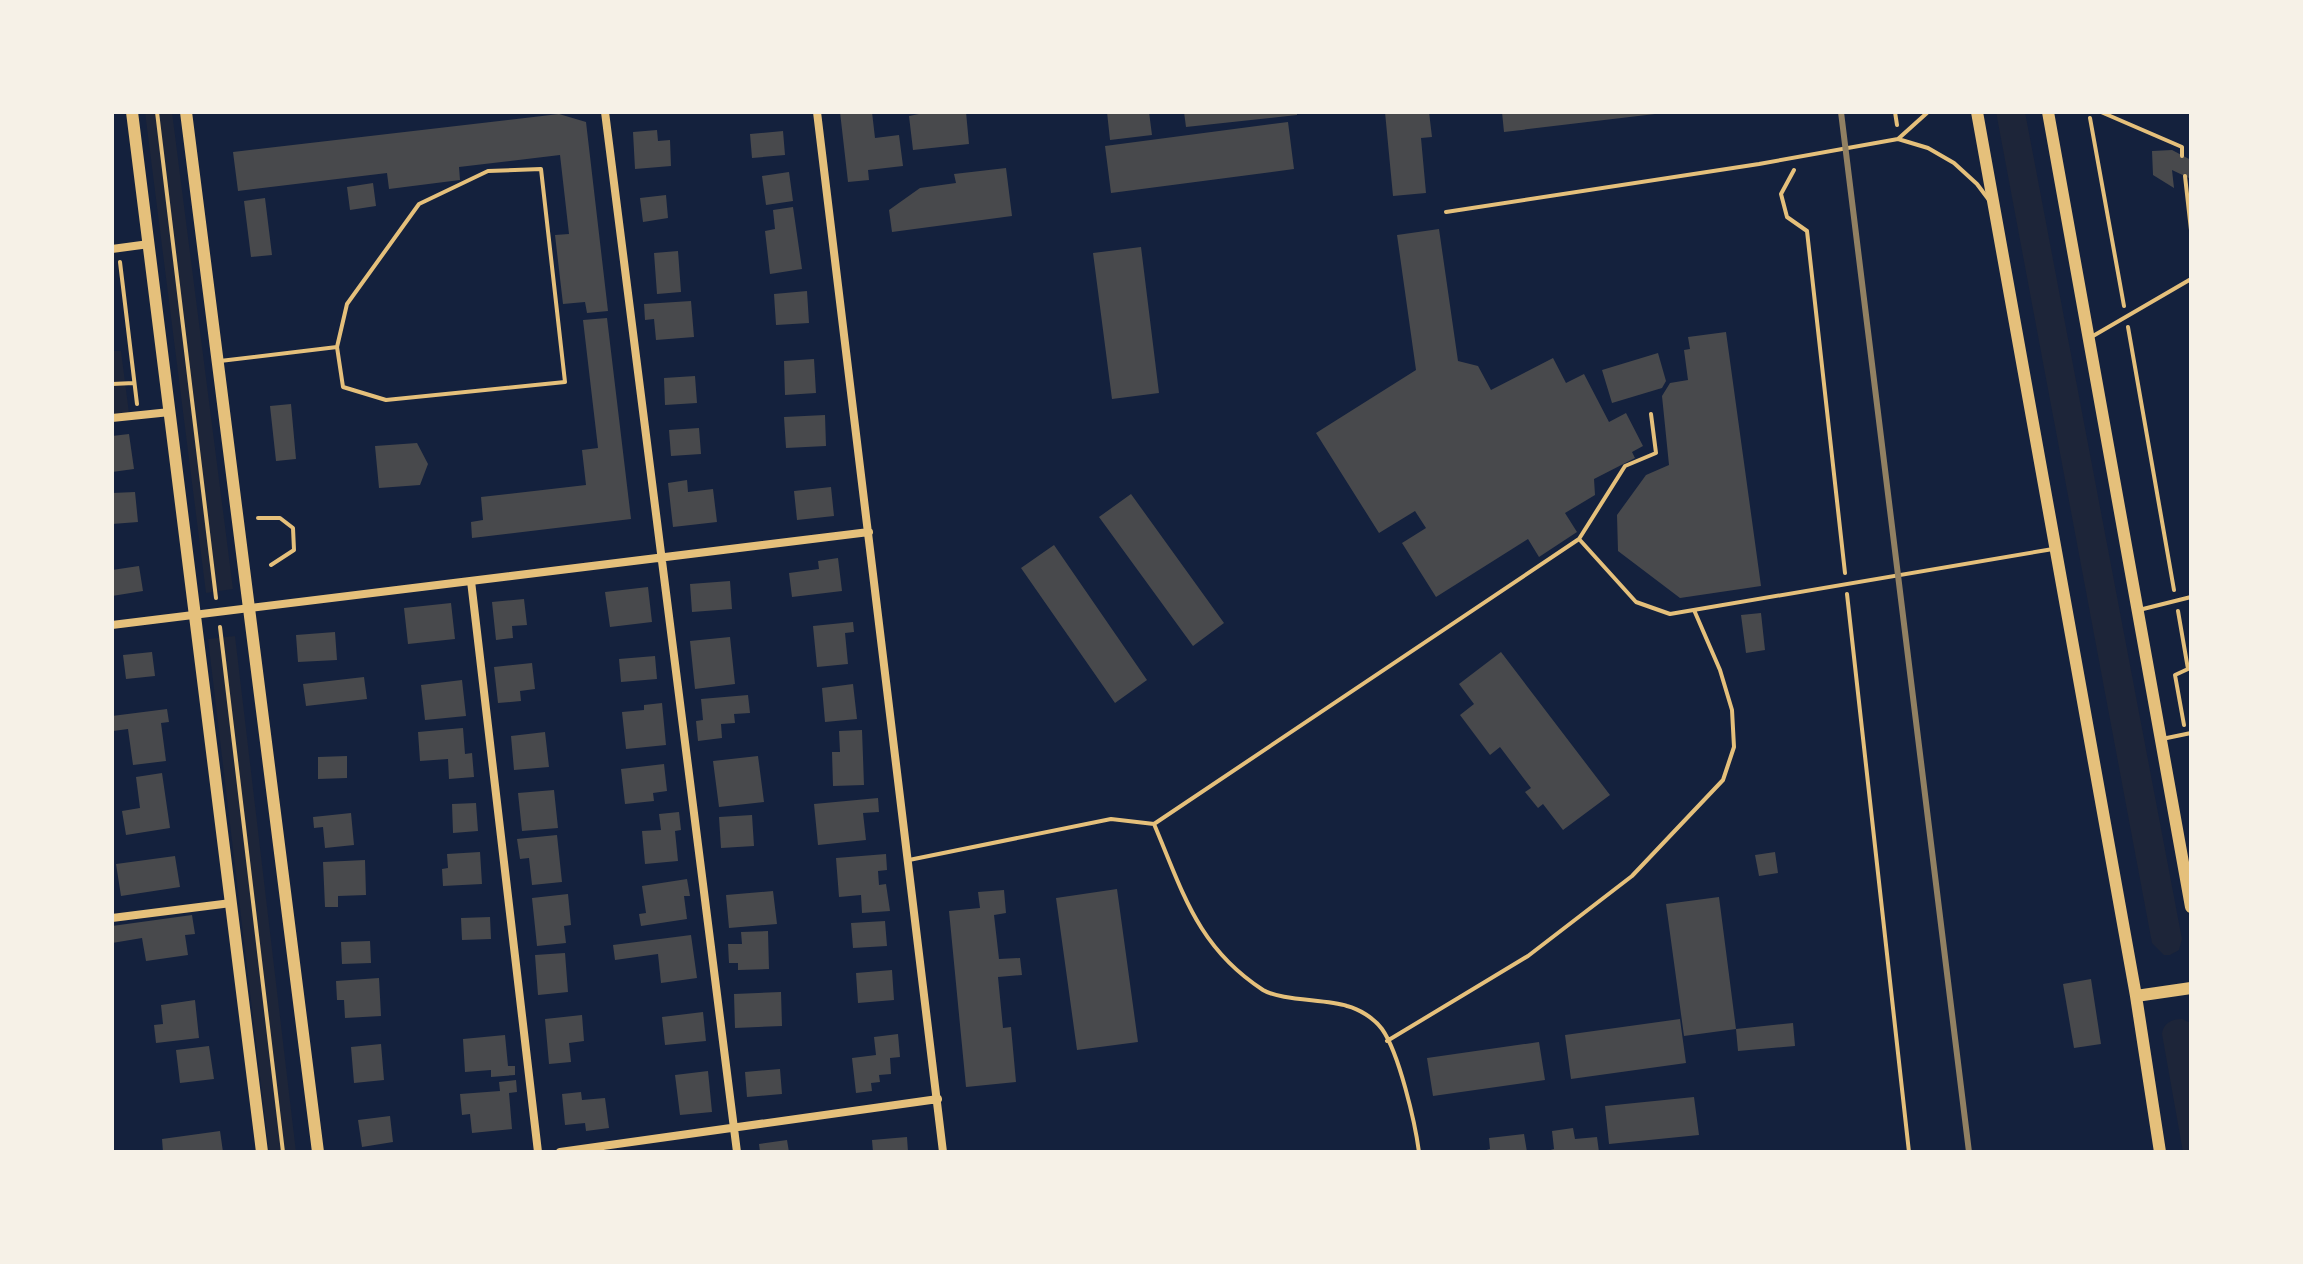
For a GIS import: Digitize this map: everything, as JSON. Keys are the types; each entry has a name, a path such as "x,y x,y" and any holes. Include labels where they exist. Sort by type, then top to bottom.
{"main road":[{"path":"132,112 262,1152"},
{"path":"186,112 318,1152"},
{"path":"1977,112 2136,996 2160,1152"},
{"path":"2048,112 2191,907"},
{"path":"2136,996 2191,988"}],"street":[{"path":"605,112 737,1152"},
{"path":"817,112 943,1152"},
{"path":"115,248 149,244"},
{"path":"112,418 170,412"},
{"path":"112,625 869,532"},
{"path":"471,581 538,1152"},
{"path":"112,918 231,903"},
{"path":"560,1152 938,1099"}],"lane":[{"path":"1898,139 1928,112"},
{"path":"2101,112 2182,147 2182,156"},
{"path":"1446,212 1898,139 1928,148 1954,163 1977,184 1995,209"},
{"path":"541,169 565,382 386,400 343,387 337,347 347,304 419,204 488,171 541,169"},
{"path":"2185,176 2191,230"},
{"path":"2087,339 2191,279"},
{"path":"218,361 337,347"},
{"path":"909,860 1111,819 1154,824 1579,539 1625,466 1656,453 1651,414"},
{"path":"1579,539 1636,602 1670,614 2055,549"},
{"path":"2136,611 2191,597"},
{"path":"1387,1041 1528,956 1632,876 1723,780 1734,747 1732,710 1720,670 1694,610"},
{"path":"2160,739 2188,734"},
{"path":"1154,824 1198,926 1223,959 1266,992 1347,1006 1368,1016 1383,1030 1403,1081 1419,1152"}],"path":[{"path":"157,112 283,1152"},
{"path":"2089,112 2188,669 2175,675 2188,734"},
{"path":"1801,157 1781,194 1787,217 1807,231 1909,1152"},
{"path":"115,248 139,415"},
{"path":"112,384 135,383"},
{"path":"258,518 280,518 293,528 294,550 271,565"}],"shaded area":[{"path":"145,112 172,112 233,589 206,593"},
{"path":"1996,112 2025,112 2182,939 2179,950 2170,955 2164,955 2152,943"},
{"path":"112,351 121,351 129,413 112,415"},
{"path":"235,636 296,1152 269,1152 208,639"},
{"path":"2182,1019 2191,1023 2191,1152 2183,1152 2162,1034 2169,1022"}],"building":[{"path":"840,112 872,112 875,138 899,135 903,166 868,170 869,180 848,182"},
{"path":"929,112 966,112 969,144 913,150 909,116"},
{"path":"1107,112 1149,112 1152,135 1110,140"},
{"path":"1184,112 1297,112 1297,115 1186,127"},
{"path":"1385,112 1429,112 1432,137 1421,138 1426,193 1393,196"},
{"path":"1502,112 1654,112 1655,114 1504,132"},
{"path":"559,114 586,122 608,311 587,313 585,302 563,304 555,235 569,234 560,155 459,167 460,180 389,189 387,173 238,191 233,152"},
{"path":"1288,122 1294,169 1111,193 1105,146"},
{"path":"657,130 658,141 670,140 671,166 635,169 633,132"},
{"path":"783,131 785,155 752,158 750,134"},
{"path":"2172,150 2191,160 2191,179 2172,170 2174,188 2153,175 2152,151"},
{"path":"1006,168 1012,216 892,232 889,210 920,188 956,183 954,174"},
{"path":"789,172 793,201 766,205 762,176"},
{"path":"373,183 376,206 350,210 347,187"},
{"path":"666,195 668,218 643,222 640,198"},
{"path":"265,198 272,255 251,257 244,201"},
{"path":"793,207 802,269 770,274 765,231 775,229 773,210"},
{"path":"1439,229 1458,361 1478,366 1491,390 1553,358 1566,383 1584,374 1609,422 1626,413 1643,446 1632,452 1635,458 1594,479 1595,495 1565,513 1577,532 1539,557 1528,539 1436,597 1402,543 1426,528 1415,511 1379,533 1316,433 1416,370 1397,235"},
{"path":"1141,247 1159,393 1112,399 1093,253"},
{"path":"678,251 681,292 657,294 654,253"},
{"path":"807,291 809,323 776,325 774,294"},
{"path":"691,301 694,337 656,340 654,319 645,320 644,304"},
{"path":"607,318 631,519 472,538 471,522 483,520 481,497 586,485 582,450 598,448 583,320"},
{"path":"1726,332 1761,586 1680,598 1618,551 1617,515 1646,475 1669,465 1662,396 1670,383 1688,380 1684,350 1690,349 1688,337"},
{"path":"1658,353 1666,381 1662,388 1612,403 1602,370"},
{"path":"814,359 816,393 785,395 784,361"},
{"path":"695,376 697,403 665,405 664,378"},
{"path":"291,404 296,459 276,461 270,406"},
{"path":"825,415 826,446 786,448 784,417"},
{"path":"699,428 701,454 671,456 669,430"},
{"path":"129,434 134,469 112,472 112,436"},
{"path":"417,443 428,464 420,485 379,488 375,446"},
{"path":"687,480 688,492 713,489 717,522 673,527 668,483"},
{"path":"831,487 834,516 797,520 794,491"},
{"path":"135,492 138,522 112,524 112,493"},
{"path":"1131,494 1224,623 1193,646 1099,517"},
{"path":"1054,545 1147,680 1115,703 1021,568"},
{"path":"838,558 842,591 792,597 789,573 819,569 818,561"},
{"path":"139,566 143,591 112,596 112,570"},
{"path":"730,581 732,609 692,612 690,584"},
{"path":"648,587 652,622 610,627 605,592"},
{"path":"524,599 527,625 512,626 513,638 496,640 492,602"},
{"path":"451,603 455,639 408,644 404,608"},
{"path":"1761,613 1765,650 1746,653 1741,615"},
{"path":"853,622 854,632 845,633 848,664 817,667 813,626"},
{"path":"335,632 337,660 298,662 296,635"},
{"path":"730,637 735,684 695,689 690,641"},
{"path":"152,652 155,676 126,679 123,655"},
{"path":"1501,652 1610,795 1563,830 1543,804 1538,808 1525,792 1531,788 1500,747 1490,755 1460,715 1474,704 1459,684"},
{"path":"655,656 657,679 621,682 619,659"},
{"path":"532,663 535,689 520,691 521,701 498,703 494,667"},
{"path":"364,677 367,699 306,706 303,684"},
{"path":"462,680 466,716 425,720 421,685"},
{"path":"853,684 857,719 825,722 822,688"},
{"path":"748,695 750,713 734,714 735,723 721,724 722,738 698,741 696,721 703,720 701,699"},
{"path":"662,703 666,745 626,749 622,712 644,710 644,705"},
{"path":"167,709 169,722 161,723 166,761 133,765 128,729 113,731 112,716"},
{"path":"463,728 465,754 472,753 474,777 449,779 448,759 420,761 418,732"},
{"path":"862,730 864,785 833,786 832,752 840,752 839,731"},
{"path":"545,732 549,767 514,770 511,736"},
{"path":"347,756 347,778 318,779 318,757"},
{"path":"758,756 764,802 719,807 713,761"},
{"path":"664,764 667,791 653,793 654,801 625,804 621,769"},
{"path":"162,773 170,828 126,835 122,811 140,808 136,777"},
{"path":"554,790 558,828 522,831 518,793"},
{"path":"878,798 879,812 863,813 866,840 818,845 814,804"},
{"path":"476,803 478,831 453,833 452,804"},
{"path":"679,812 681,830 675,831 678,861 645,864 642,831 661,830 659,814"},
{"path":"351,813 354,845 325,848 323,827 314,828 313,817"},
{"path":"752,815 754,846 721,848 719,817"},
{"path":"557,835 562,882 532,885 529,858 520,859 517,839"},
{"path":"480,852 482,884 443,886 442,869 448,868 447,854"},
{"path":"1775,852 1778,873 1759,876 1755,855"},
{"path":"886,854 887,870 878,871 879,885 886,884 890,911 862,913 861,895 839,897 836,858"},
{"path":"175,856 180,887 121,896 116,864"},
{"path":"365,860 366,895 338,896 338,907 325,907 323,862"},
{"path":"687,879 690,896 684,896 687,919 641,926 639,914 646,913 642,886"},
{"path":"1117,889 1138,1042 1077,1050 1056,898"},
{"path":"1004,890 1006,913 994,915 999,959 1020,958 1022,975 998,977 1003,1028 1011,1027 1016,1082 966,1087 949,911 980,908 978,892"},
{"path":"773,891 777,924 729,928 726,895"},
{"path":"568,894 571,925 564,926 566,943 537,946 532,898"},
{"path":"1719,897 1736,1029 1684,1036 1666,904"},
{"path":"192,915 195,934 185,935 188,955 146,961 142,938 112,943 112,926"},
{"path":"490,917 491,939 462,940 461,918"},
{"path":"885,921 887,946 853,948 851,923"},
{"path":"768,931 769,969 738,970 738,963 729,963 728,944 742,944 741,932"},
{"path":"691,935 697,978 661,983 658,954 615,960 613,945"},
{"path":"370,941 371,963 342,964 341,942"},
{"path":"565,953 568,992 538,995 535,955"},
{"path":"892,970 894,1000 858,1003 856,973"},
{"path":"379,978 381,1016 345,1018 344,1000 337,1000 336,981"},
{"path":"2091,979 2101,1044 2074,1048 2063,984"},
{"path":"781,992 782,1026 735,1028 734,994"},
{"path":"195,1000 199,1038 156,1043 154,1025 163,1024 161,1005"},
{"path":"703,1012 706,1041 665,1045 662,1017"},
{"path":"582,1015 584,1041 569,1043 571,1062 549,1064 545,1019"},
{"path":"1680,1019 1686,1063 1571,1079 1565,1035"},
{"path":"1793,1023 1795,1046 1738,1051 1736,1029"},
{"path":"898,1034 900,1057 890,1058 891,1074 879,1075 880,1082 871,1083 872,1091 856,1093 852,1058 876,1055 874,1037"},
{"path":"505,1035 508,1066 515,1066 515,1075 491,1077 491,1070 465,1072 463,1039"},
{"path":"1539,1042 1545,1080 1433,1096 1427,1058"},
{"path":"381,1044 384,1080 354,1083 351,1047"},
{"path":"209,1046 214,1079 180,1083 176,1050"},
{"path":"780,1069 782,1094 747,1097 745,1072"},
{"path":"708,1071 712,1112 680,1115 675,1075"},
{"path":"516,1080 517,1092 509,1093 512,1129 472,1133 470,1114 462,1115 460,1094 500,1091 499,1082"},
{"path":"581,1092 582,1100 605,1098 609,1128 586,1131 585,1123 565,1125 562,1094"},
{"path":"1694,1097 1699,1135 1609,1144 1605,1106"},
{"path":"390,1116 393,1142 362,1147 358,1120"},
{"path":"1573,1128 1575,1139 1597,1137 1599,1152 1543,1152 1554,1149 1552,1131"},
{"path":"220,1131 223,1152 163,1152 162,1139"},
{"path":"1524,1134 1527,1152 1479,1152 1490,1149 1489,1138"},
{"path":"907,1137 908,1152 873,1152 872,1140"},
{"path":"787,1140 789,1152 760,1152 759,1144"}],"railway":[{"path":"1841,112 1969,1152"}]}
